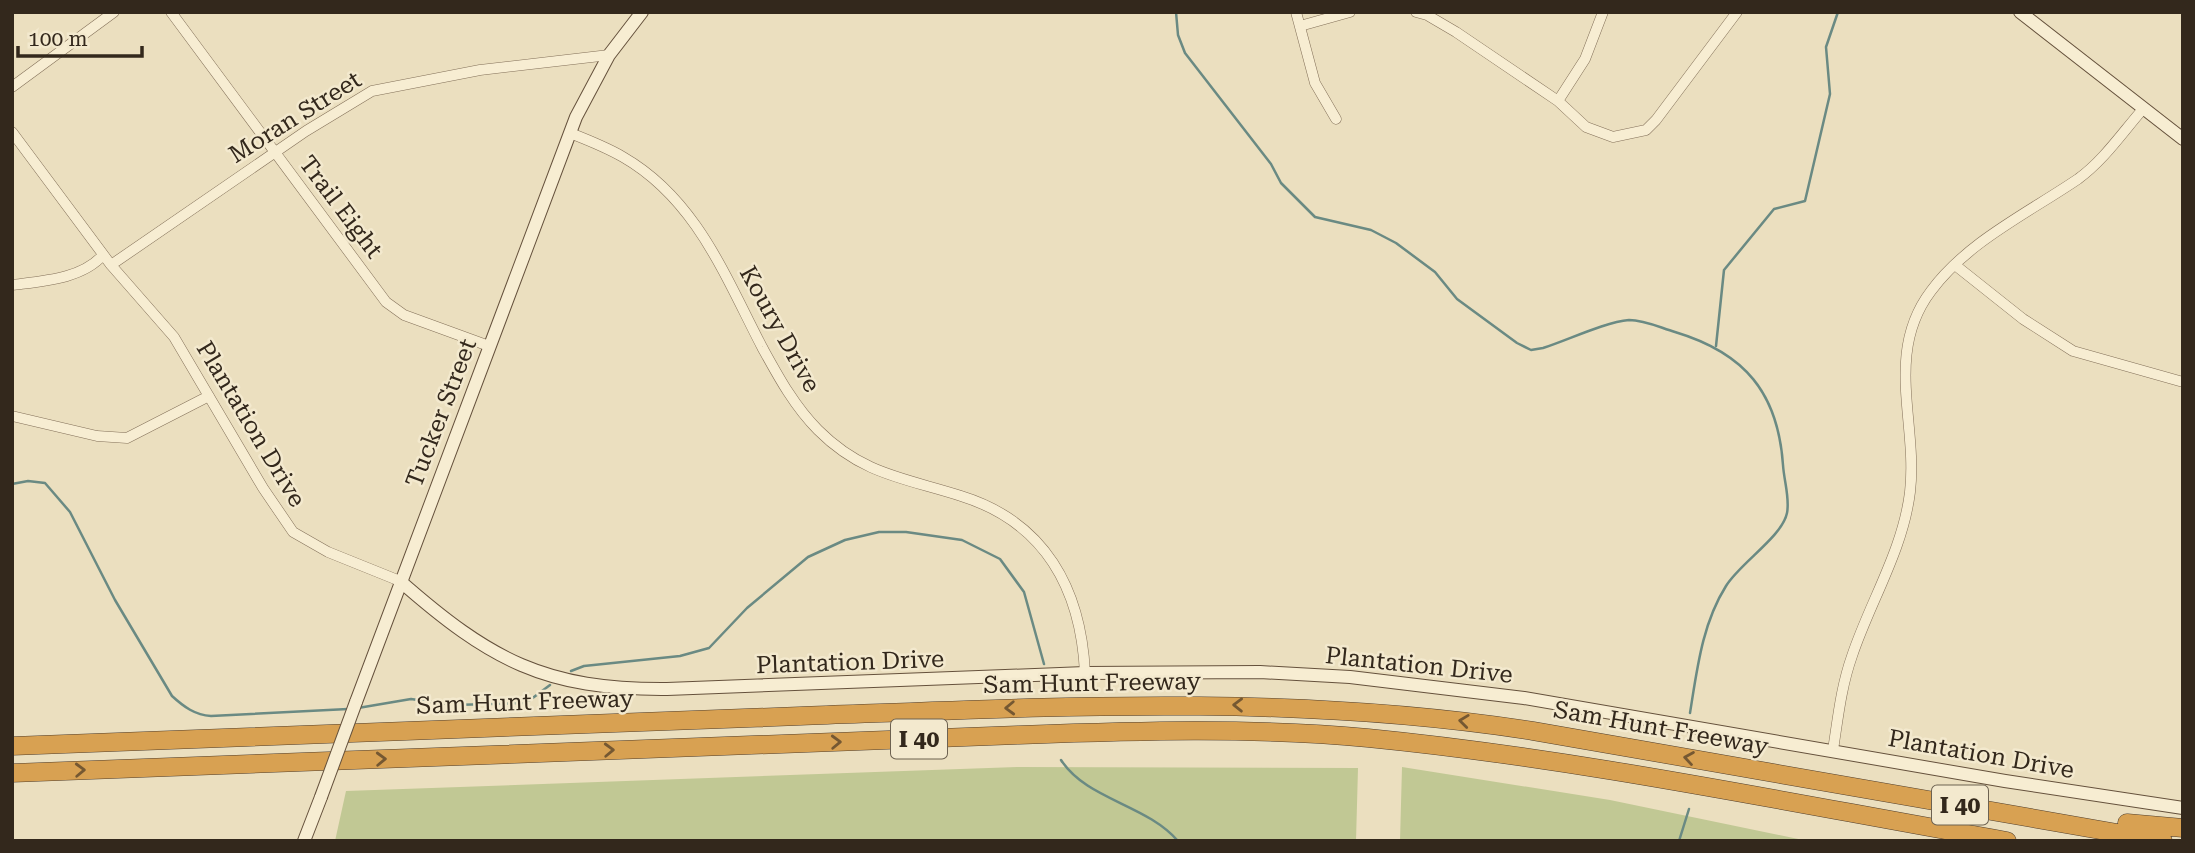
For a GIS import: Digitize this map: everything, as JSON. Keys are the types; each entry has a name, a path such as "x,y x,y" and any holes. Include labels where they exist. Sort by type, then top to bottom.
{"highway":[{"name":"Sam Hunt Freeway","path":"12,746 937,711 1210,704 1314,707 1452,719 2164,841"},
{"name":"Sam Hunt Freeway","path":"12,773 1031,735 1274,732 1457,748 2007,841"},
{"path":"1756,769 2183,828"},
{"path":"1820,809 1956,841"}],"street":[{"path":"12,87 114,12"},
{"name":"Trail Eight","path":"171,12 386,302 404,315 489,346"},
{"name":"Tucker Street","path":"303,841 570,133 585,97 609,55 642,12"},
{"path":"1296,12 1315,83 1336,118"},
{"path":"1300,26 1350,12"},
{"path":"1416,12 1449,27 1558,102 1586,127 1613,137 1646,130 1737,12"},
{"path":"1558,102 1585,59 1603,12"},
{"path":"2020,12 2183,139"},
{"name":"Moran Street","path":"111,265 359,96 382,88 545,60 609,55"},
{"path":"1833,750 1845,676 1906,511 1911,473 1904,397 1908,342 1929,292 1955,265 2085,173 2143,110"},
{"name":"Plantation Drive","path":"12,132 103,255 174,337 263,488 293,532 328,552 400,580 492,651 540,674 589,686 667,690 1085,673 1260,671 1350,677 1524,698 2005,781 2183,807"},
{"name":"Koury Drive","path":"570,133 625,158 648,174 683,207 708,242 784,387 817,429 842,451 885,476 959,495 1007,516 1045,551 1070,593 1080,619 1085,673"},
{"path":"12,285 46,282 94,266 103,255"},
{"path":"1955,265 2022,319 2073,351 2183,382"},
{"path":"12,416 97,436 127,438 209,396"}],"green space":[{"path":"1017,767 1358,768 1356,841 335,841 346,791"},
{"path":"1402,767 1610,800 1808,841 1400,841"}],"waterway":[{"path":"1176,12 1178,35 1185,53 1271,164 1281,183 1315,217 1371,230 1396,243 1435,272 1457,299 1517,343 1531,350 1609,324 1635,320 1700,341 1739,364 1753,379 1765,397 1780,439 1787,513 1784,522 1769,541 1732,577 1718,601 1706,632 1690,713"},
{"path":"1716,346 1724,270 1774,209 1805,201 1830,94 1826,47 1838,12"},
{"path":"12,484 28,481 45,483 70,512 115,600 172,696 185,707 211,716 348,709"},
{"path":"571,671 584,666 680,656 709,648 747,608 808,557 845,540 879,532 906,532 962,540 1000,559 1024,592 1044,664"},
{"path":"358,708 411,699 453,705 526,703 550,685"},
{"path":"1061,760 1086,784 1150,818 1178,841"},
{"path":"1679,841 1689,809"}]}
